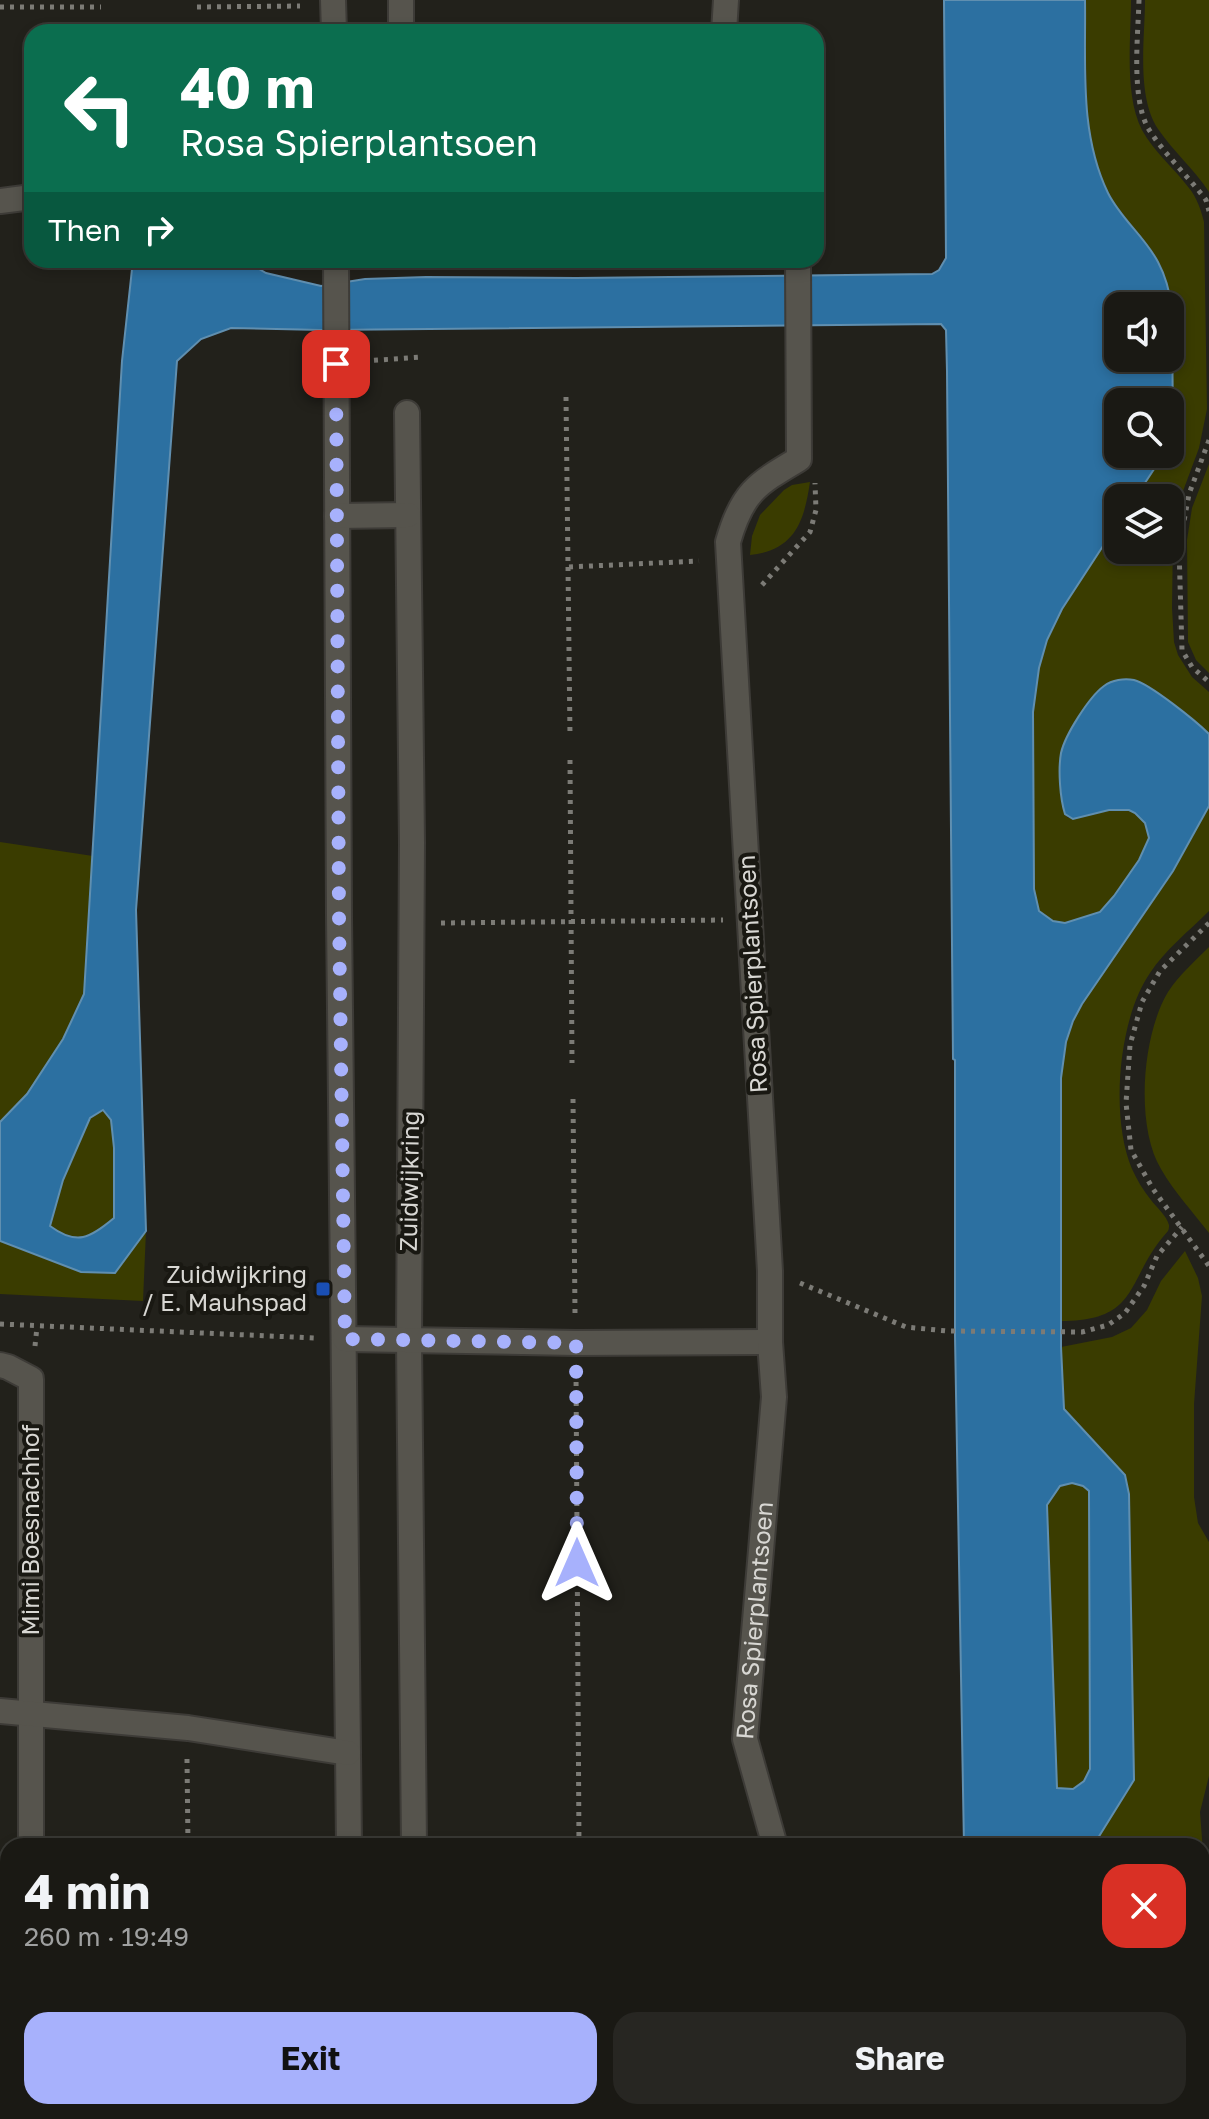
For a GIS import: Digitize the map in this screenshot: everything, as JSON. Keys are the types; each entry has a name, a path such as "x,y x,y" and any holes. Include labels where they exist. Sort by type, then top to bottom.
{"street":[{"path":"333,0 334,24"},
{"path":"401,0 401,24"},
{"path":"724,24 726,0"},
{"path":"0,201 24,198"},
{"name":"Rosa Spierplantsoen","path":"773,1838 745,1739 774,1397 770,1271 728,542 735,516 748,496 767,478 799,459 798,268"},
{"path":"336,270 349,1838"},
{"name":"Zuidwijkring","path":"407,413 412,924 409,1341 414,1838"},
{"path":"337,516 408,515"},
{"path":"345,1339 770,1342"},
{"name":"Mimi Boesnachhof","path":"0,1365 31,1379 31,1838"},
{"path":"0,1711 188,1728 348,1753"}],"path":[{"path":"1139,0 1139,106 1147,126 1206,200 1209,211"},
{"path":"197,7 300,6"},
{"path":"0,7 101,7"},
{"path":"336,364 423,357"},
{"path":"566,397 570,736"},
{"path":"1209,440 1189,494 1179,548 1182,650 1192,667 1209,682"},
{"path":"732,607 759,587 810,532 816,510"},
{"path":"569,567 728,559"},
{"path":"570,760 572,1063"},
{"path":"412,924 703,920"},
{"path":"1209,923 1160,971 1142,1002 1130,1045 1126,1103 1131,1150 1153,1189 1209,1266"},
{"path":"573,1099 579,1838"},
{"path":"770,1271 906,1327 947,1331 1082,1332 1108,1325 1125,1313 1144,1286 1157,1256 1182,1227"},
{"path":"0,1324 345,1339"},
{"path":"188,1728 188,1838"}],"shaded area":[{"path":"1085,0 1131,0 1130,66 1136,116 1152,146 1192,192 1204,222 1207,409 1199,448 1184,488 1184,484 1144,484 1155,468 1184,468 1184,388 1173,388 1173,372 1184,372 1184,292 1170,292 1156,258 1109,196 1094,158 1087,120"},
{"path":"1145,0 1209,0 1209,192 1164,137 1151,116 1143,66"},
{"path":"1209,464 1209,673 1196,660 1188,642 1187,540 1192,508"},
{"path":"810,482 795,532 778,547 750,555 752,536 760,515 784,490 792,485"},
{"path":"1104,544 1104,564 1173,564 1174,642 1192,677 1209,692 1209,734 1158,694 1128,680 1107,684 1079,716 1062,752 1060,767 1060,786 1068,818 1109,810 1129,810 1145,823 1149,837 1139,860 1100,912 1065,923 1053,921 1038,911 1034,889 1033,712 1039,668 1047,640 1062,609"},
{"path":"1209,806 1209,911 1150,973 1131,1016 1121,1069 1121,1123 1125,1148 1136,1177 1166,1218 1169,1230 1154,1248 1129,1294 1119,1305 1106,1314 1061,1321 1061,1078 1067,1040 1082,1004 1173,871"},
{"path":"0,842 93,856 84,994 63,1039 27,1094 0,1122"},
{"path":"1209,947 1209,1233 1178,1194 1153,1151 1147,1129 1145,1080 1152,1032 1159,1010 1172,986"},
{"path":"103,1110 111,1120 114,1148 114,1218 91,1235 76,1238 50,1226 63,1180 90,1117"},
{"path":"146,1231 143,1301 0,1294 0,1241 81,1272 115,1273"},
{"path":"1185,1251 1198,1278 1202,1296 1194,1404 1194,1497 1198,1523 1209,1542 1209,1776 1200,1812 1202,1838 1098,1838 1134,1780 1129,1494 1125,1475 1064,1409 1061,1347 1112,1337 1131,1328 1147,1310 1161,1281"},
{"path":"1072,1483 1089,1490 1090,1769 1084,1781 1074,1789 1057,1789 1047,1505 1060,1486"}],"water":[{"path":"944,0 1085,0 1086,98 1092,147 1108,193 1147,244 1158,262 1169,292 1104,292 1104,372 1173,372 1173,388 1104,388 1104,468 1155,468 1144,484 1104,484 1104,544 1062,609 1047,640 1039,668 1033,712 1034,889 1039,911 1053,921 1065,923 1100,912 1139,860 1149,838 1145,823 1129,810 1109,810 1073,819 1065,814 1060,784 1063,745 1098,691 1114,681 1134,680 1161,695 1209,734 1209,806 1173,871 1082,1004 1066,1042 1061,1078 1061,1347 1064,1409 1125,1475 1129,1494 1134,1780 1098,1838 964,1838 955,1336 947,371 946,330 941,324 322,330 231,328 201,339 177,361 136,910 146,1231 115,1273 81,1272 0,1241 0,1122 27,1094 63,1039 84,994 122,361 132,268 258,268 266,273 321,286 365,279 426,277 932,274 939,270 946,258","holes":["103,1110 111,1120 114,1218 90,1235 68,1236 50,1226 63,1180 90,1118","1072,1483 1089,1491 1090,1769 1084,1781 1073,1789 1057,1788 1047,1505 1060,1486"]}],"place":[{"name":"Zuidwijkring / E. Mauhspad","path":"323,1289"}],"route":[{"path":"336,364 345,1339 576,1343 577,1563"}]}
